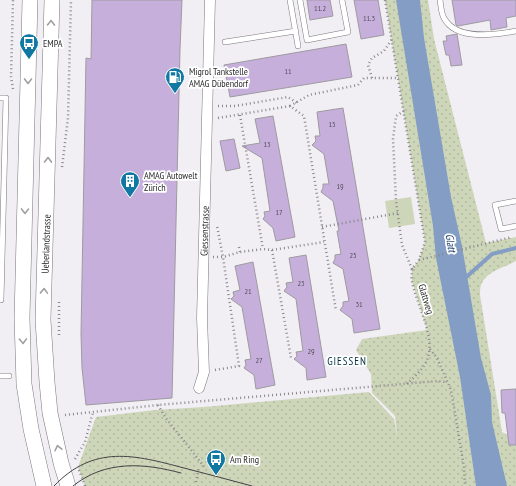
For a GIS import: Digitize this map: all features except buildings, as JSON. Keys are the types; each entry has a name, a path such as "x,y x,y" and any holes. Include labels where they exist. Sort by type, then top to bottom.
{"main road":[{"path":"30,0 22,318 23,355 24,384 31,429 44,486"},
{"name":"Ueberlandstrasse","path":"52,0 43,320 50,413 61,463 68,486"}],"street":[{"name":"Giessenstrasse","path":"199,388 204,372 202,318 210,0"}],"lane":[{"path":"290,0 298,46"},
{"path":"300,0 307,40 348,32 342,0"},
{"path":"440,0 443,18 452,29 459,32 492,36 516,31"},
{"path":"225,42 296,31"},
{"path":"0,98 6,98 2,189 0,300"},
{"path":"516,201 495,205 501,229 516,226"},
{"path":"0,376 9,376"}],"path":[{"path":"62,172 68,118 71,0"},
{"path":"385,0 425,242 419,260 412,269"},
{"path":"372,78 368,65 372,58 384,51 392,39"},
{"path":"214,119 290,106 309,96 358,85 364,78 399,78"},
{"path":"215,106 235,106 288,97 297,103"},
{"path":"290,106 304,116 336,311"},
{"name":"Glattweg","path":"404,111 396,116 393,139 396,201 402,245 412,269 412,281 427,331 430,348"},
{"path":"240,115 263,249"},
{"path":"322,227 398,213"},
{"path":"213,371 239,366 223,257 215,220"},
{"path":"419,260 516,236"},
{"path":"211,258 223,257 240,252 263,249 272,250 324,242"},
{"path":"239,247 240,252"},
{"path":"272,250 290,358"},
{"path":"59,299 59,335"},
{"path":"430,348 439,363 444,373 446,382 451,390 464,467 465,486"},
{"path":"407,384 423,367 428,357 430,348"},
{"path":"64,408 65,415 437,381 446,382"},
{"path":"158,406 206,470"},
{"path":"75,459 85,442 93,412"},
{"path":"74,452 77,463"},
{"path":"78,467 85,486"},
{"path":"196,482 200,467"}],"green space":[{"path":"385,0 428,0 434,39 486,243 516,237 516,261 487,276 481,285 480,295 502,432 516,440 516,486 85,486 78,467 96,417 155,410 369,392 394,419 397,436 395,416 372,393 371,374 356,350 362,339 427,330 412,281 412,269 419,260 425,242"},
{"path":"411,197 415,224 389,228 385,201"}],"water":[{"name":"Glatt","path":"396,0 420,0 424,38 451,197 462,246 481,358 491,395 492,422 507,486 476,486 460,377 436,258 433,226"}],"waterway":[{"path":"463,280 492,254 516,248"}],"tram line":[{"path":"54,486 69,473 84,464 100,458 116,456 149,459 252,486"},
{"path":"73,486 98,472 125,466 153,467 181,473"}],"place":[{"name":"EMPA","path":"29,60"},
{"name":"Migrol Tankstelle AMAG Dübendorf","path":"175,94"},
{"name":"AMAG Autowelt Zürich","path":"130,198"},
{"name":"Am Ring","path":"216,476"}],"district":[{"name":"GIESSEN","path":"347,361"}]}
